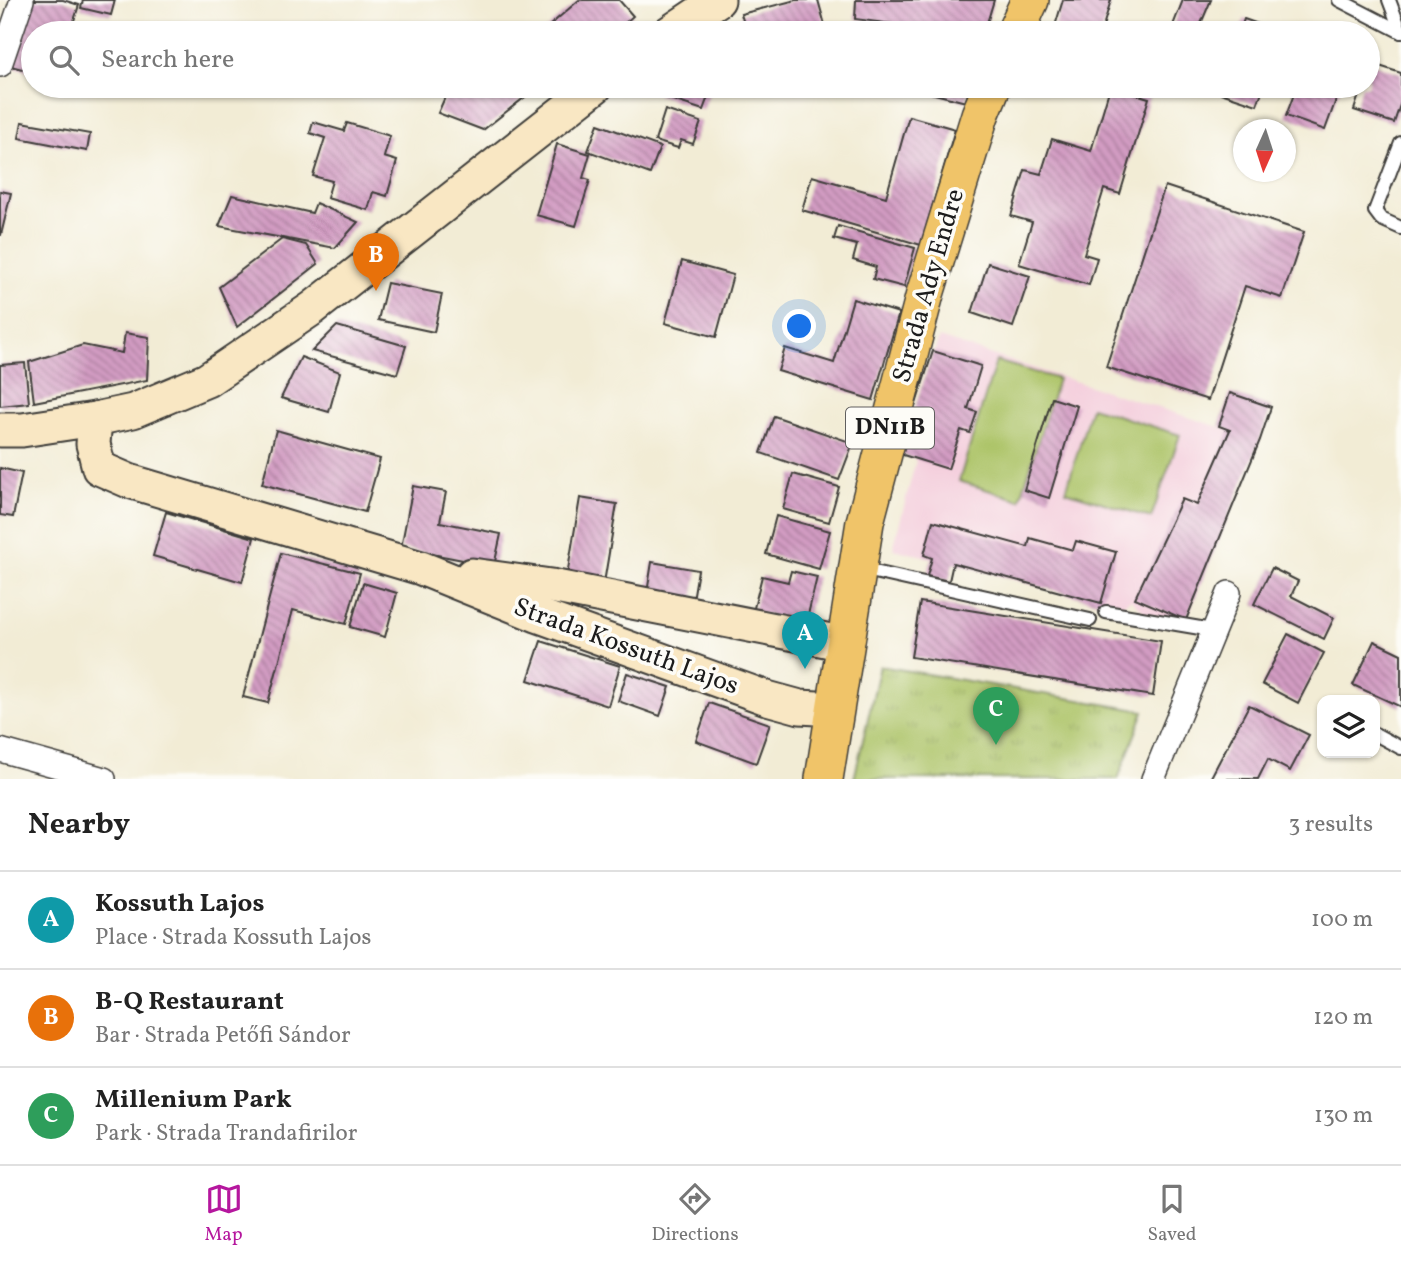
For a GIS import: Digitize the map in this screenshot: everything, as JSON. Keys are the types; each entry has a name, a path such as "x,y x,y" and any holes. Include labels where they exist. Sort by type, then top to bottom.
{"main road":[{"name":"Strada Ady Endre","path":"824,779 865,522 925,294 987,98"}],"street":[{"path":"0,65 22,0"},
{"path":"687,21 718,0"},
{"path":"0,430 94,419 133,411 207,380 313,308 581,98"},
{"name":"Strada Kossuth Lajos","path":"94,419 93,444 99,468 129,481 421,568 537,615 766,698 800,707 835,709"},
{"name":"Strada Kossuth Lajos","path":"421,568 551,586 846,644"},
{"path":"1153,779 1229,593"},
{"path":"0,750 104,779"}],"lane":[{"path":"1339,0 1380,21"},
{"path":"1380,21 1401,32 1389,0"},
{"path":"1401,143 1375,211 1381,219 1401,228"},
{"path":"857,568 1090,620"},
{"path":"1127,604 1135,617"},
{"path":"1106,612 1212,630"},
{"path":"1380,737 1401,748"}],"shaded area":[{"path":"939,338 1260,440 1185,623 1145,613 1131,599 1119,607 893,549 916,460 900,454"}],"green space":[{"path":"996,361 1058,379 1020,500 959,481"},
{"path":"1091,407 1180,435 1151,518 1066,491"},
{"path":"880,666 1144,711 1118,779 854,779"}],"building":[{"path":"30,0 63,0 79,5 74,21 24,21"},
{"path":"83,0 115,0 111,15 81,8"},
{"path":"579,0 619,0 633,16 627,21 555,21"},
{"path":"796,0 818,0 824,21 743,21 741,14"},
{"path":"856,0 994,0 988,21 855,19"},
{"path":"1063,0 1111,0 1105,21 1057,21"},
{"path":"1183,0 1211,0 1202,21 1175,21"},
{"path":"21,31 21,69 11,66"},
{"path":"1380,66 1401,73 1401,102 1394,123 1354,110 1358,98 1380,98"},
{"path":"445,98 524,98 483,130 438,113"},
{"path":"667,98 708,98 703,110"},
{"path":"950,98 967,98 966,102"},
{"path":"1107,98 1149,98 1120,194 1104,189 1084,254 1097,258 1089,285 1019,264 1032,222 1011,216 1025,170 1041,174 1052,139 1091,151"},
{"path":"1236,98 1260,98 1257,105"},
{"path":"1293,98 1337,98 1325,130 1286,116"},
{"path":"665,110 701,122 693,144 681,140 678,148 655,141"},
{"path":"909,116 955,129 921,245 802,210 812,176 886,197"},
{"path":"22,122 90,134 87,151 19,138"},
{"path":"313,122 344,131 347,123 390,136 384,157 397,161 387,196 373,192 368,210 327,198 332,181 313,176 325,138 310,133"},
{"path":"598,124 660,147 650,174 588,151"},
{"path":"557,144 590,154 583,178 590,180 576,226 536,215"},
{"path":"1165,186 1304,232 1282,298 1245,286 1208,400 1106,367"},
{"path":"0,191 11,193 1,235 0,235"},
{"path":"232,195 312,213 316,203 358,222 335,248 219,226"},
{"path":"838,226 915,248 904,287 873,279 876,267 853,260 857,245 834,239"},
{"path":"282,239 306,245 318,264 237,327 219,287"},
{"path":"682,261 733,275 716,337 665,323"},
{"path":"988,263 1030,276 1013,327 972,313"},
{"path":"387,283 442,294 434,332 378,320"},
{"path":"853,299 899,313 873,400 778,371 785,348 834,363"},
{"path":"337,326 406,346 397,374 312,351"},
{"path":"125,333 149,337 147,380 34,402 29,362 83,345 122,353"},
{"path":"933,351 981,366 968,409 977,412 970,433 961,430 948,469 900,454"},
{"path":"301,357 340,372 329,412 281,398"},
{"path":"25,363 29,403 0,406 0,365"},
{"path":"1230,393 1271,407 1186,620 1135,598 1182,499 1197,505 1230,430 1219,426"},
{"path":"1052,398 1077,406 1049,498 1024,490"},
{"path":"774,416 853,443 839,480 761,453"},
{"path":"276,430 380,459 365,512 262,484"},
{"path":"0,468 22,473 13,517 0,515"},
{"path":"793,474 839,487 829,522 783,509"},
{"path":"413,486 446,492 440,522 501,534 494,566 401,548"},
{"path":"580,498 617,504 604,583 567,576"},
{"path":"166,512 254,538 242,582 153,556"},
{"path":"776,516 830,531 819,569 766,554"},
{"path":"933,521 1028,547 1030,538 1073,550 1076,541 1116,552 1101,603 953,563 949,581 927,576 932,558 924,555"},
{"path":"281,553 360,573 346,624 293,610 268,703 243,697"},
{"path":"652,562 698,570 693,600 647,593"},
{"path":"1272,568 1298,581 1291,596 1334,618 1324,639 1254,604"},
{"path":"791,571 817,577 806,623 753,612 762,576 788,582"},
{"path":"363,583 397,593 385,637 350,627"},
{"path":"920,602 1161,641 1153,696 911,657"},
{"path":"1288,634 1324,653 1298,703 1262,684"},
{"path":"541,641 620,666 608,706 528,680"},
{"path":"1374,641 1401,654 1401,707 1380,695 1353,685"},
{"path":"627,673 670,687 660,716 618,701"},
{"path":"709,703 770,724 756,763 696,741"},
{"path":"1249,705 1309,735 1290,771 1268,759 1258,779 1210,779"}],"place":[{"name":"B-Q Restaurant","path":"376,291"},
{"name":"Kossuth Lajos","path":"805,669"},
{"name":"Millenium Park","path":"996,745"}]}
